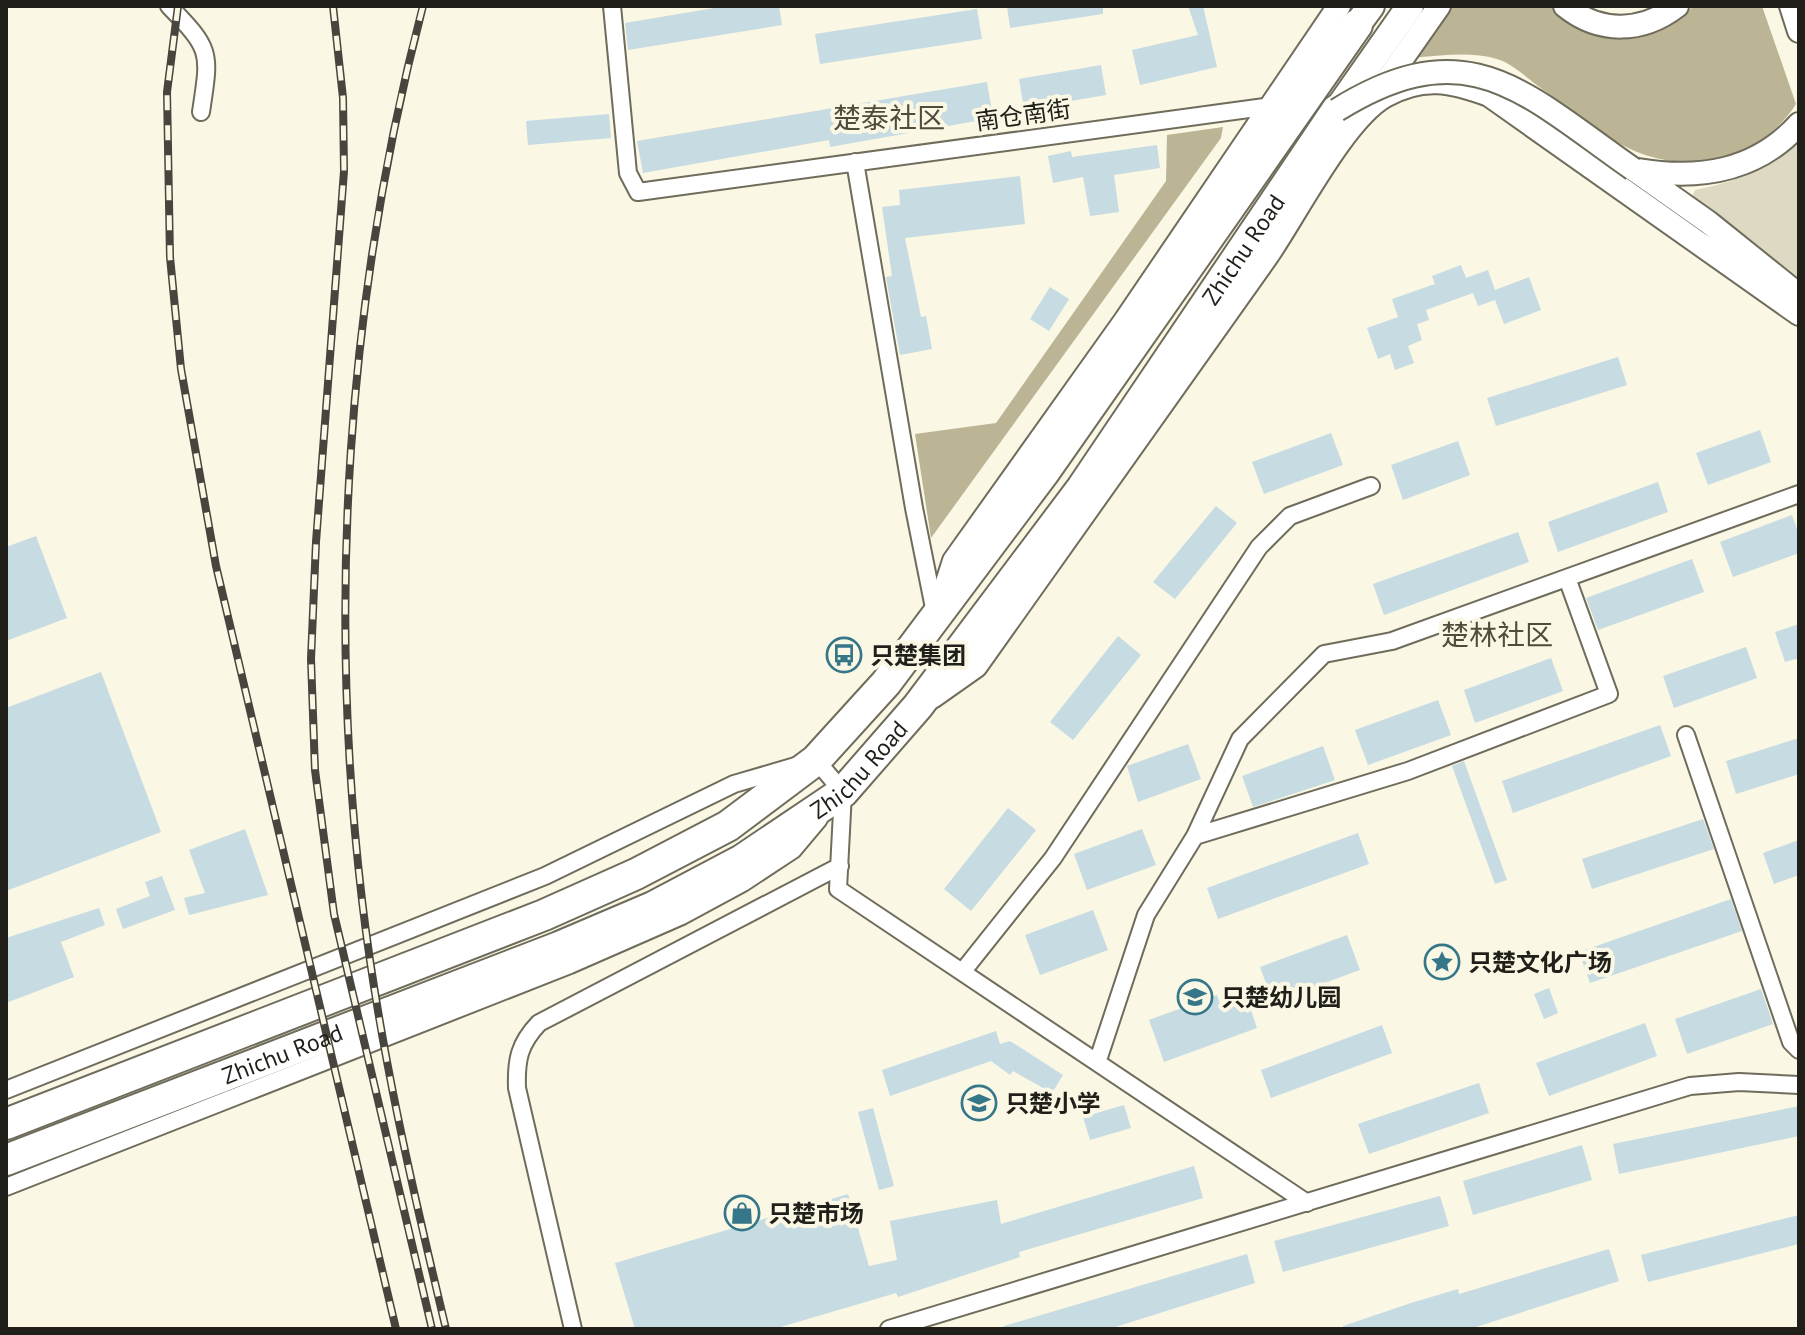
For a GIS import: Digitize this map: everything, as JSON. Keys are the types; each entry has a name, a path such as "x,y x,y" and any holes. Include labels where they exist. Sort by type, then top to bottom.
{"highway":[{"name":"Zhichu Road","path":"6,1124 558,910 728,826 816,760 886,683 1045,471 1177,283 1359,11"},
{"name":"Zhichu Road","path":"6,1160 559,947 653,907 742,860 843,792 918,706 1082,488 1205,304 1352,110"}],"main road":[{"name":"Zhichu Road","path":"1352,110 1410,6"},
{"path":"918,706 976,666 1352,110 1439,6"},
{"path":"1565,6 1595,23 1621,28 1645,24 1677,6"},
{"path":"1791,6 1799,31"},
{"path":"936,618 954,561 1125,321 1272,106 1359,11"},
{"path":"1352,110 1368,91 1414,75 1437,70 1477,72 1515,88 1633,169 1708,222 1799,295"},
{"path":"1352,110 1414,84 1450,81 1489,95 1799,314"},
{"path":"1633,169 1682,176 1727,169 1764,155 1799,124"}],"street":[{"path":"169,6 201,39 205,51 208,63 201,112"},
{"name":"南仓南街","path":"612,6 628,173 638,192 1272,106"},
{"path":"855,162 936,618"},
{"path":"963,971 1053,858 1259,547 1290,516 1371,486"},
{"path":"1098,1060 1146,915 1195,836 1240,739 1324,654 1392,641 1799,494"},
{"path":"1195,836 1408,771 1609,694 1567,578"},
{"path":"1686,735 1791,1042 1799,1050"},
{"path":"6,1090 545,876 734,784 816,760 843,792 838,889 1098,1060 1307,1203"},
{"path":"6,1187 570,965 682,916 743,883 793,850 843,792"},
{"path":"573,1329 517,1088 516,1059 525,1038 539,1023 840,866"},
{"path":"889,1329 1690,1086 1739,1082 1799,1085"}],"shaded area":[{"path":"1700,5 1762,6 1796,104 1763,139 1730,156 1690,162 1641,154 1600,132 1502,61 1465,55 1412,58 1453,6 1552,6 1577,25 1604,36 1619,38 1649,34 1664,28"},
{"path":"1223,127 1221,138 931,538 915,434 996,423 1166,181 1167,135"},
{"path":"1799,140 1799,292 1689,204 1695,190 1751,173 1776,159"}],"building":[{"path":"726,6 779,6 782,25 628,50 625,23"},
{"path":"1007,6 1103,6 1103,14 1010,28"},
{"path":"1188,6 1203,6 1217,67 1140,85 1132,50 1198,35"},
{"path":"977,9 982,39 820,64 815,34"},
{"path":"1101,65 1106,95 1024,109 1019,79"},
{"path":"987,82 993,118 830,147 829,140 643,173 637,141"},
{"path":"609,114 611,138 528,145 526,121"},
{"path":"1157,145 1160,168 1114,175 1119,212 1090,216 1083,177 1053,183 1048,156 1071,151 1072,157"},
{"path":"1020,176 1025,224 905,238 921,317 926,316 932,349 900,355 886,277 892,276 882,207 900,205 899,190"},
{"path":"1461,265 1466,278 1488,270 1495,290 1529,277 1541,310 1504,324 1495,300 1478,306 1473,293 1426,310 1429,320 1417,324 1422,340 1408,346 1414,363 1395,370 1390,354 1378,359 1367,328 1398,317 1392,299 1435,284 1432,276"},
{"path":"1050,287 1069,299 1049,331 1030,319"},
{"path":"1618,357 1627,385 1496,426 1487,398"},
{"path":"1760,430 1771,462 1708,485 1696,453"},
{"path":"1331,433 1343,465 1264,494 1252,462"},
{"path":"1458,441 1470,475 1403,500 1391,465"},
{"path":"1658,482 1668,512 1558,552 1548,522"},
{"path":"1216,506 1237,523 1175,599 1153,582"},
{"path":"1792,515 1799,535 1799,553 1733,577 1720,542"},
{"path":"1518,532 1529,562 1384,615 1373,584"},
{"path":"36,536 67,618 6,641 6,547"},
{"path":"1692,559 1704,592 1598,630 1586,598"},
{"path":"1799,624 1799,658 1785,662 1775,632"},
{"path":"1118,636 1141,655 1073,740 1050,722"},
{"path":"1746,647 1757,678 1674,708 1663,676"},
{"path":"1551,658 1563,691 1475,723 1464,690"},
{"path":"101,672 161,832 6,891 6,708"},
{"path":"1438,700 1451,735 1368,765 1355,730"},
{"path":"1660,725 1671,756 1513,813 1502,781"},
{"path":"1799,738 1799,774 1736,794 1726,761"},
{"path":"1188,744 1201,779 1138,802 1127,766"},
{"path":"1323,746 1335,780 1253,807 1242,776"},
{"path":"1464,761 1507,880 1495,884 1452,766"},
{"path":"1008,808 1036,830 971,911 944,889"},
{"path":"1703,819 1714,849 1592,889 1582,859"},
{"path":"245,829 268,895 189,915 184,898 205,893 189,850"},
{"path":"1142,829 1156,865 1087,890 1074,854"},
{"path":"1358,833 1369,864 1218,919 1207,888"},
{"path":"1799,840 1799,875 1774,884 1763,853"},
{"path":"162,876 175,910 123,929 116,909 150,896 145,882"},
{"path":"1731,899 1742,931 1590,983 1579,952"},
{"path":"99,908 105,925 61,942 74,977 6,1003 6,938"},
{"path":"1093,910 1108,950 1040,975 1025,935"},
{"path":"1347,935 1360,970 1251,1010 1257,1028 1164,1062 1149,1020 1217,995 1220,1004 1267,986 1260,967"},
{"path":"1549,988 1558,1013 1544,1019 1534,994"},
{"path":"1761,989 1773,1024 1687,1054 1675,1019"},
{"path":"1645,1023 1657,1056 1549,1096 1536,1063"},
{"path":"1382,1025 1392,1053 1271,1098 1261,1070"},
{"path":"996,1031 1000,1044 1010,1041 1063,1075 1052,1093 1013,1071 1010,1075 991,1061 890,1096 882,1070"},
{"path":"1479,1083 1489,1113 1369,1154 1358,1124"},
{"path":"1124,1105 1131,1128 1090,1140 1083,1117"},
{"path":"1799,1106 1799,1136 1619,1174 1613,1144"},
{"path":"873,1108 894,1186 879,1190 858,1112"},
{"path":"1582,1145 1592,1180 1473,1215 1463,1181"},
{"path":"1194,1166 1203,1198 1019,1252 1020,1257 898,1297 896,1293 774,1329 635,1329 615,1263 848,1194 869,1266 897,1260 890,1221 997,1200 1001,1224"},
{"path":"1440,1196 1449,1226 1283,1272 1274,1241"},
{"path":"1799,1215 1799,1244 1648,1282 1641,1255"},
{"path":"1609,1249 1619,1281 1470,1329 1343,1329 1343,1326 1411,1303 1458,1289 1459,1294"},
{"path":"1247,1254 1255,1283 1109,1329 1004,1329 1004,1326"}],"railway":[{"path":"178,6 167,92 170,257 181,369 216,566 396,1329"},
{"path":"333,6 343,98 344,171 316,542 311,659 315,770 334,914 432,1329"},
{"path":"423,6 397,115 376,226 361,338 351,450 346,563 346,676 351,788 369,954 398,1116 446,1329"}],"place":[{"name":"只楚集团","path":"844,655"},
{"name":"只楚文化广场","path":"1442,962"},
{"name":"只楚幼儿园","path":"1195,997"},
{"name":"只楚小学","path":"979,1103"},
{"name":"只楚市场","path":"742,1213"}],"district":[{"name":"楚泰社区","path":"889,117"},
{"name":"楚林社区","path":"1497,634"}]}
